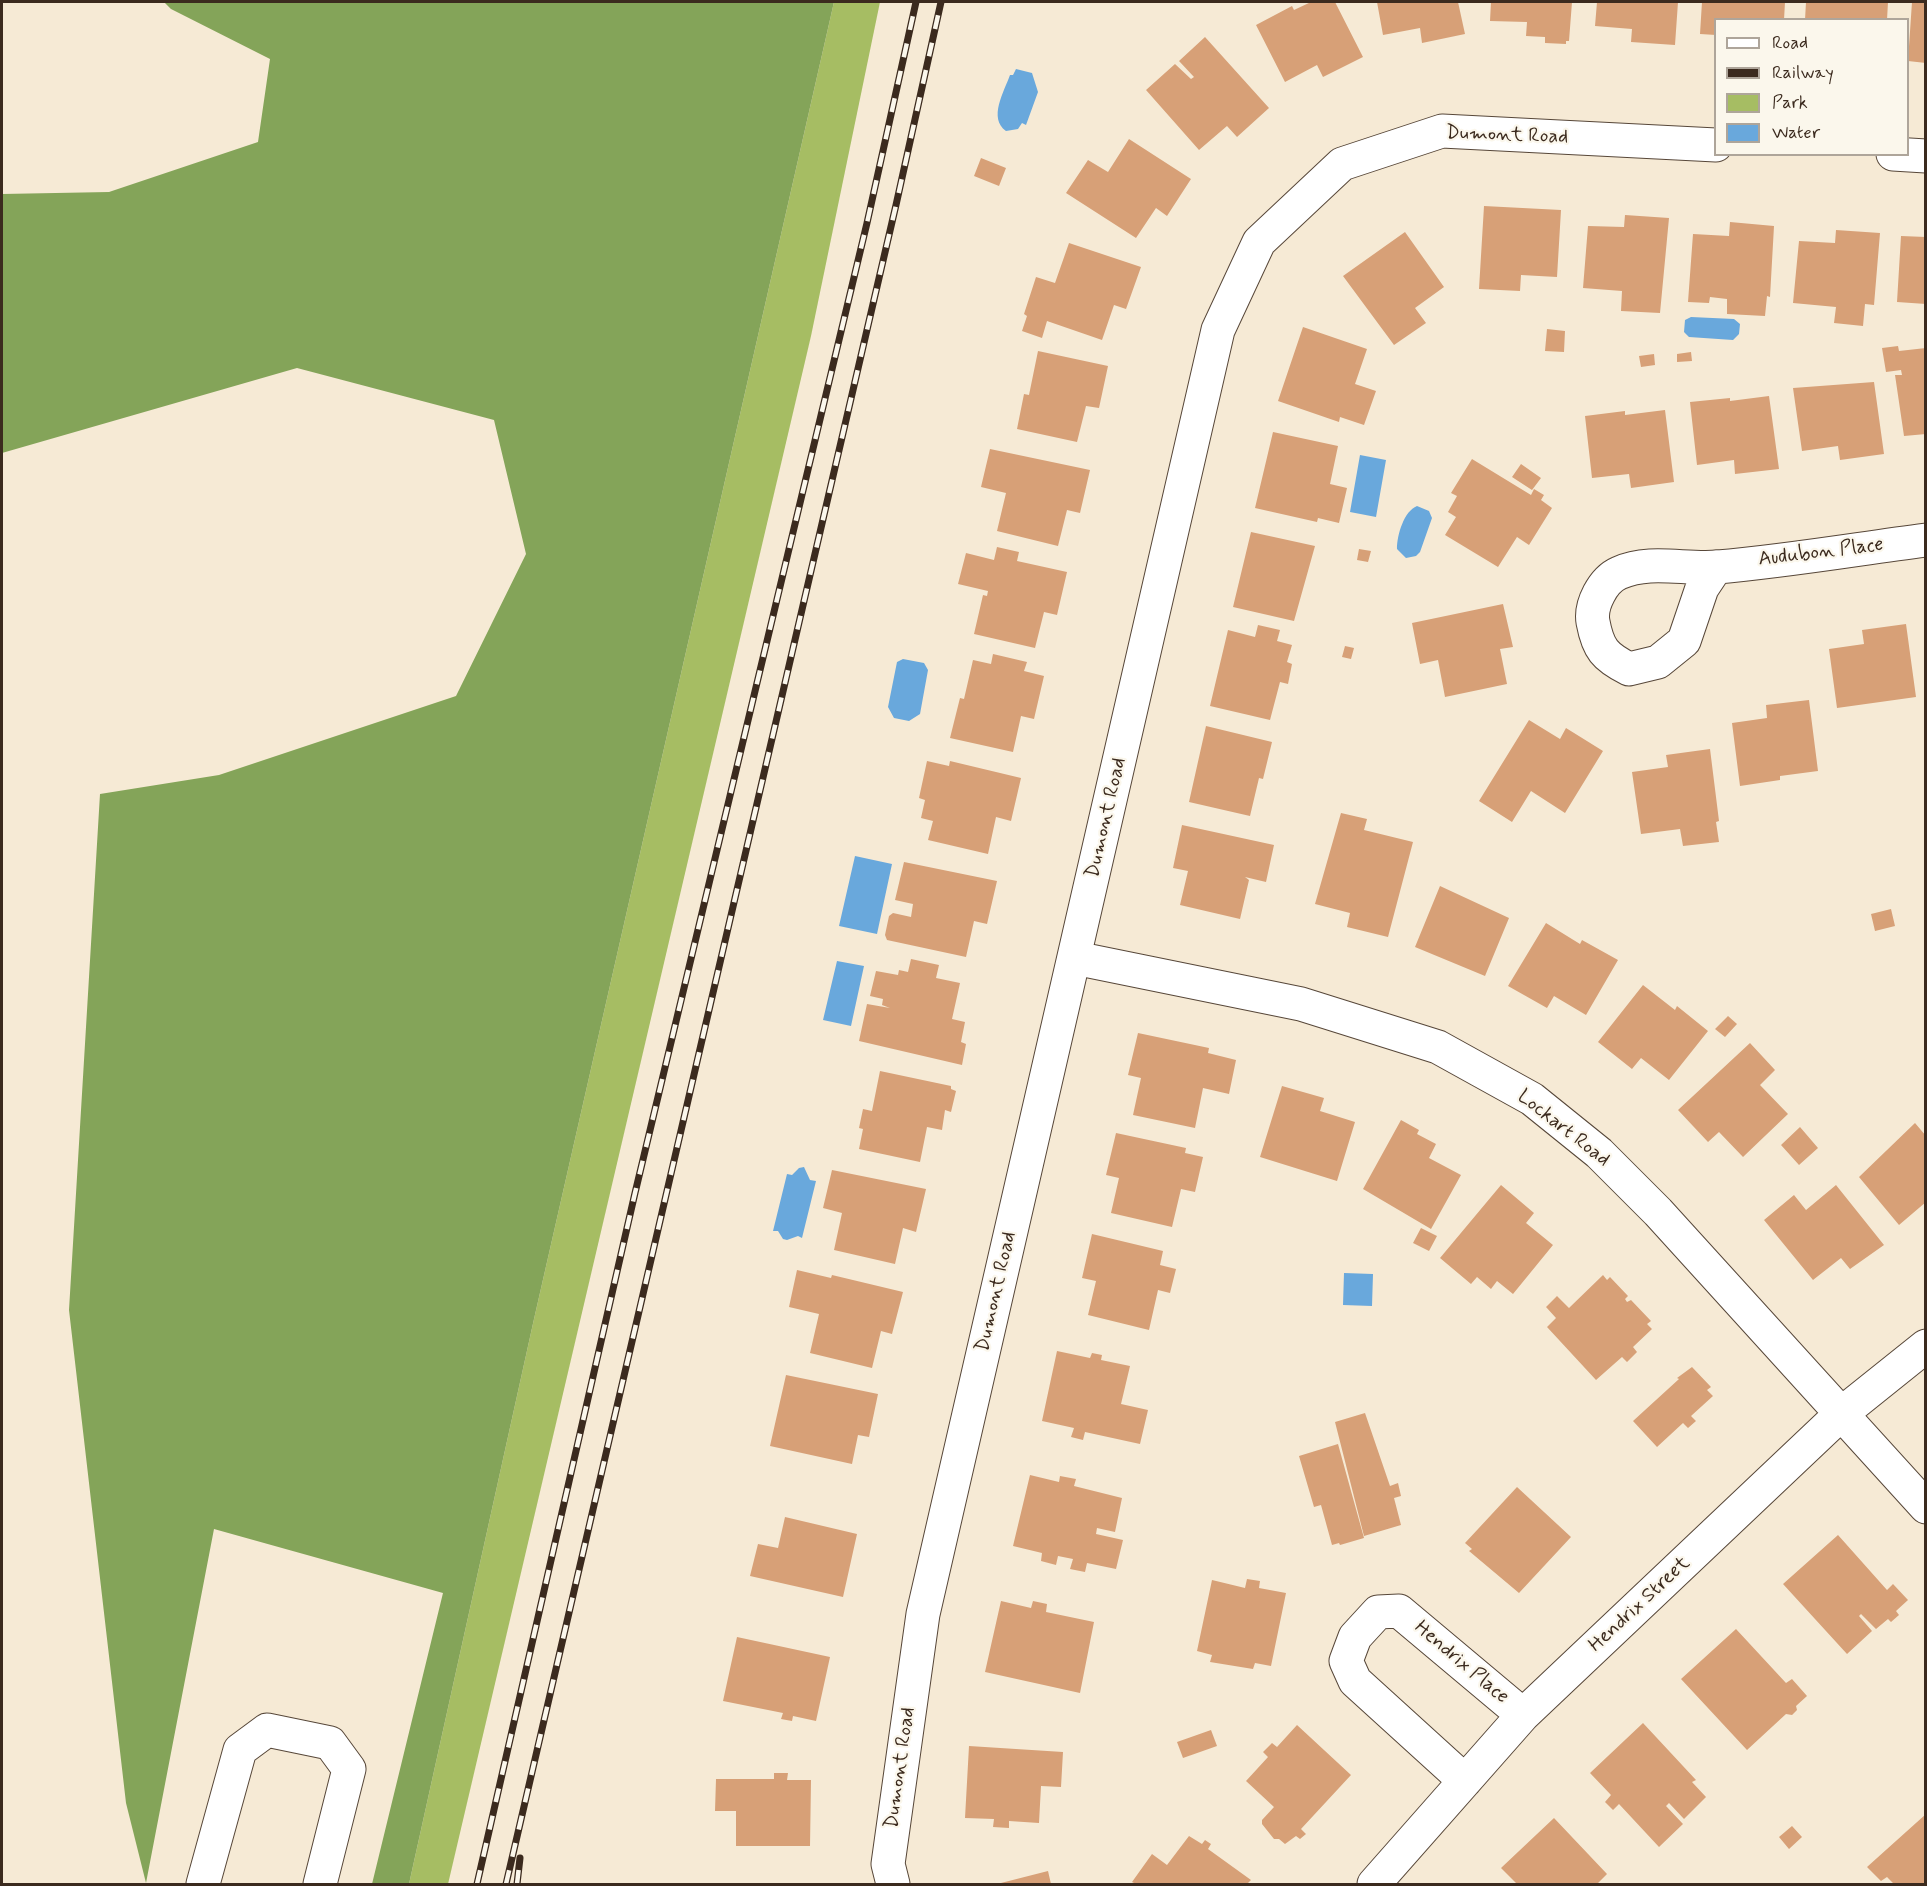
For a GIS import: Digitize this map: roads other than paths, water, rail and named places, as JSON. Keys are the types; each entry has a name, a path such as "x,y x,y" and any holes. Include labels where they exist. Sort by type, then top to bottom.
{"street":[{"name":"Dumont Road","path":"893,1884 888,1864 923,1614 1218,330 1259,242 1342,164 1442,131 1714,145"},
{"path":"1909,155 1926,156"},
{"name":"Audubon Place","path":"1716,567 1926,540"},
{"name":"Lockart Road","path":"1075,958 1311,1007 1438,1047 1532,1100 1599,1153 1658,1212 1926,1508"},
{"name":"Hendrix Street","path":"1374,1884 1523,1716 1841,1414 1926,1346"},
{"name":"Hendrix Place","path":"1465,1781 1355,1681 1346,1661 1355,1637 1378,1612 1399,1611 1523,1716"},
{"path":"203,1884 240,1750 267,1730 330,1743 349,1769 320,1884"}],"water":[{"path":"1016,69 1032,73 1038,92 1026,125 1022,123 1018,129 1006,131 998,119 999,104 1010,75 1013,75"},
{"path":"1691,317 1734,319 1740,324 1739,334 1733,340 1689,337 1684,332 1685,320"},
{"path":"1360,455 1386,460 1376,517 1350,512"},
{"path":"1417,506 1429,511 1432,518 1420,552 1416,556 1406,558 1397,549 1398,537 1408,513"},
{"path":"903,659 924,663 928,670 920,714 909,721 894,718 888,707 897,662"},
{"path":"855,856 892,864 877,934 839,926"},
{"path":"837,961 864,966 851,1026 823,1020"},
{"path":"804,1167 810,1180 816,1181 802,1238 798,1236 783,1239 778,1231 773,1231 787,1174 792,1175 799,1168"},
{"path":"1344,1273 1373,1274 1372,1306 1343,1305"}],"railway":[{"path":"477,1884 635,1193 867,223 916,2"},
{"path":"506,1884 896,205 941,2"},
{"path":"517,1884 520,1858"}]}
